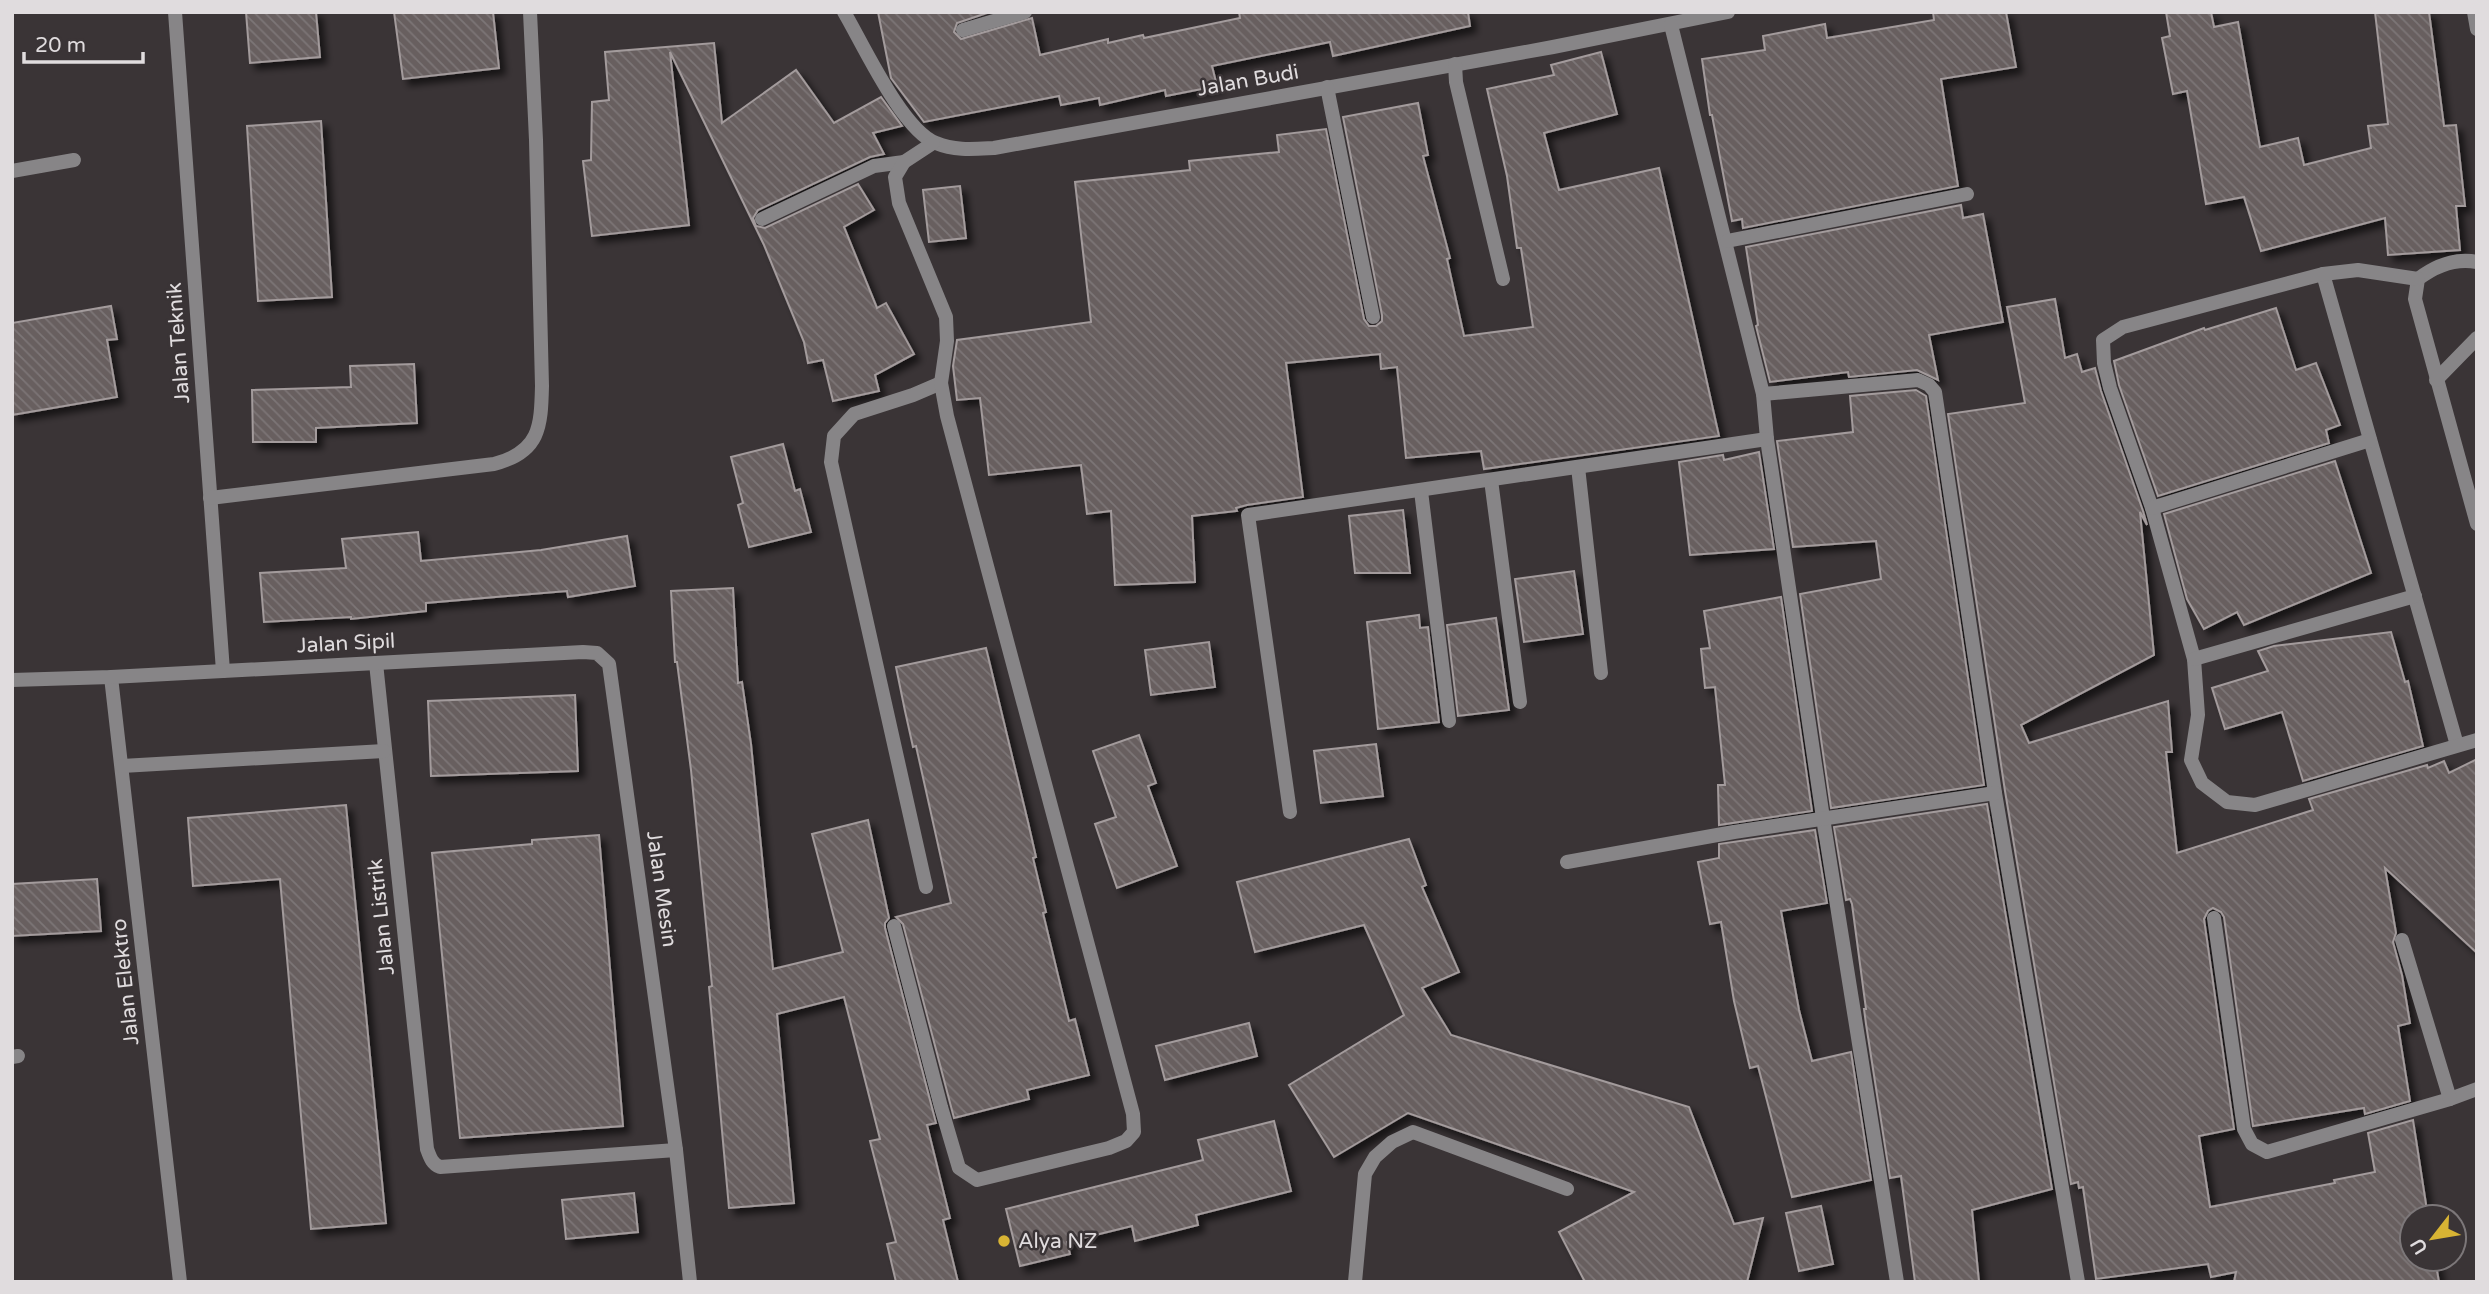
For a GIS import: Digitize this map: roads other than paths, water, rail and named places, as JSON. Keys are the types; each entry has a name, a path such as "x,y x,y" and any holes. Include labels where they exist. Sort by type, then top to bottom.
{"street":[{"name":"Jalan Teknik","path":"175,12 223,671"},
{"path":"210,498 494,464 511,460 532,442 541,421 542,386 530,12"},
{"path":"762,219 874,166 904,162 933,143 906,119 844,12"},
{"path":"962,30 1026,12"},
{"name":"Jalan Budi","path":"933,143 960,150 994,148 1728,12"},
{"path":"2474,12 2477,29"},
{"path":"1671,24 1763,394 1767,439 1823,818 1898,1282"},
{"path":"1455,64 1456,82 1503,279"},
{"path":"1327,86 1373,317"},
{"path":"12,171 74,160"},
{"path":"894,926 959,1168 977,1180 1109,1148 1126,1141 1134,1132 1133,1115 950,429 941,383 947,341 946,317 899,203 895,177 904,162"},
{"path":"1727,241 1967,194"},
{"path":"2477,262 2463,259 2430,270 2418,279 2415,299 2477,524"},
{"path":"2418,279 2358,270 2323,274 2123,327 2103,340 2104,363 2110,388 2152,508 2194,659 2198,715 2192,760 2202,782 2227,802 2255,805 2477,740"},
{"path":"2323,274 2456,745"},
{"path":"2436,380 2477,338"},
{"path":"1763,394 1918,380 1929,385 1935,392 1995,793 2078,1282"},
{"path":"926,887 831,463 834,436 854,414 941,383"},
{"path":"1290,813 1248,515 1767,439"},
{"path":"2152,508 2370,440"},
{"path":"1578,467 1601,673"},
{"path":"1491,480 1520,702"},
{"path":"1421,491 1449,721"},
{"path":"2194,659 2415,596"},
{"name":"Jalan Sipil","path":"12,680 583,652"},
{"name":"Jalan Mesin","path":"583,652 597,653 609,664 676,1150"},
{"name":"Jalan Listrik","path":"376,663 427,1149 435,1165 440,1167 676,1150"},
{"name":"Jalan Elektro","path":"111,677 180,1282"},
{"path":"122,766 384,751"},
{"path":"1567,862 1823,818 1995,793"},
{"path":"2214,918 2244,1129 2252,1144 2267,1152 2477,1089"},
{"path":"2402,940 2450,1099"},
{"path":"1355,1282 1365,1174 1375,1157 1392,1142 1413,1132 1567,1189"},
{"path":"676,1150 690,1282"}],"place":[{"name":"Alya NZ","path":"1004,1241"}]}
